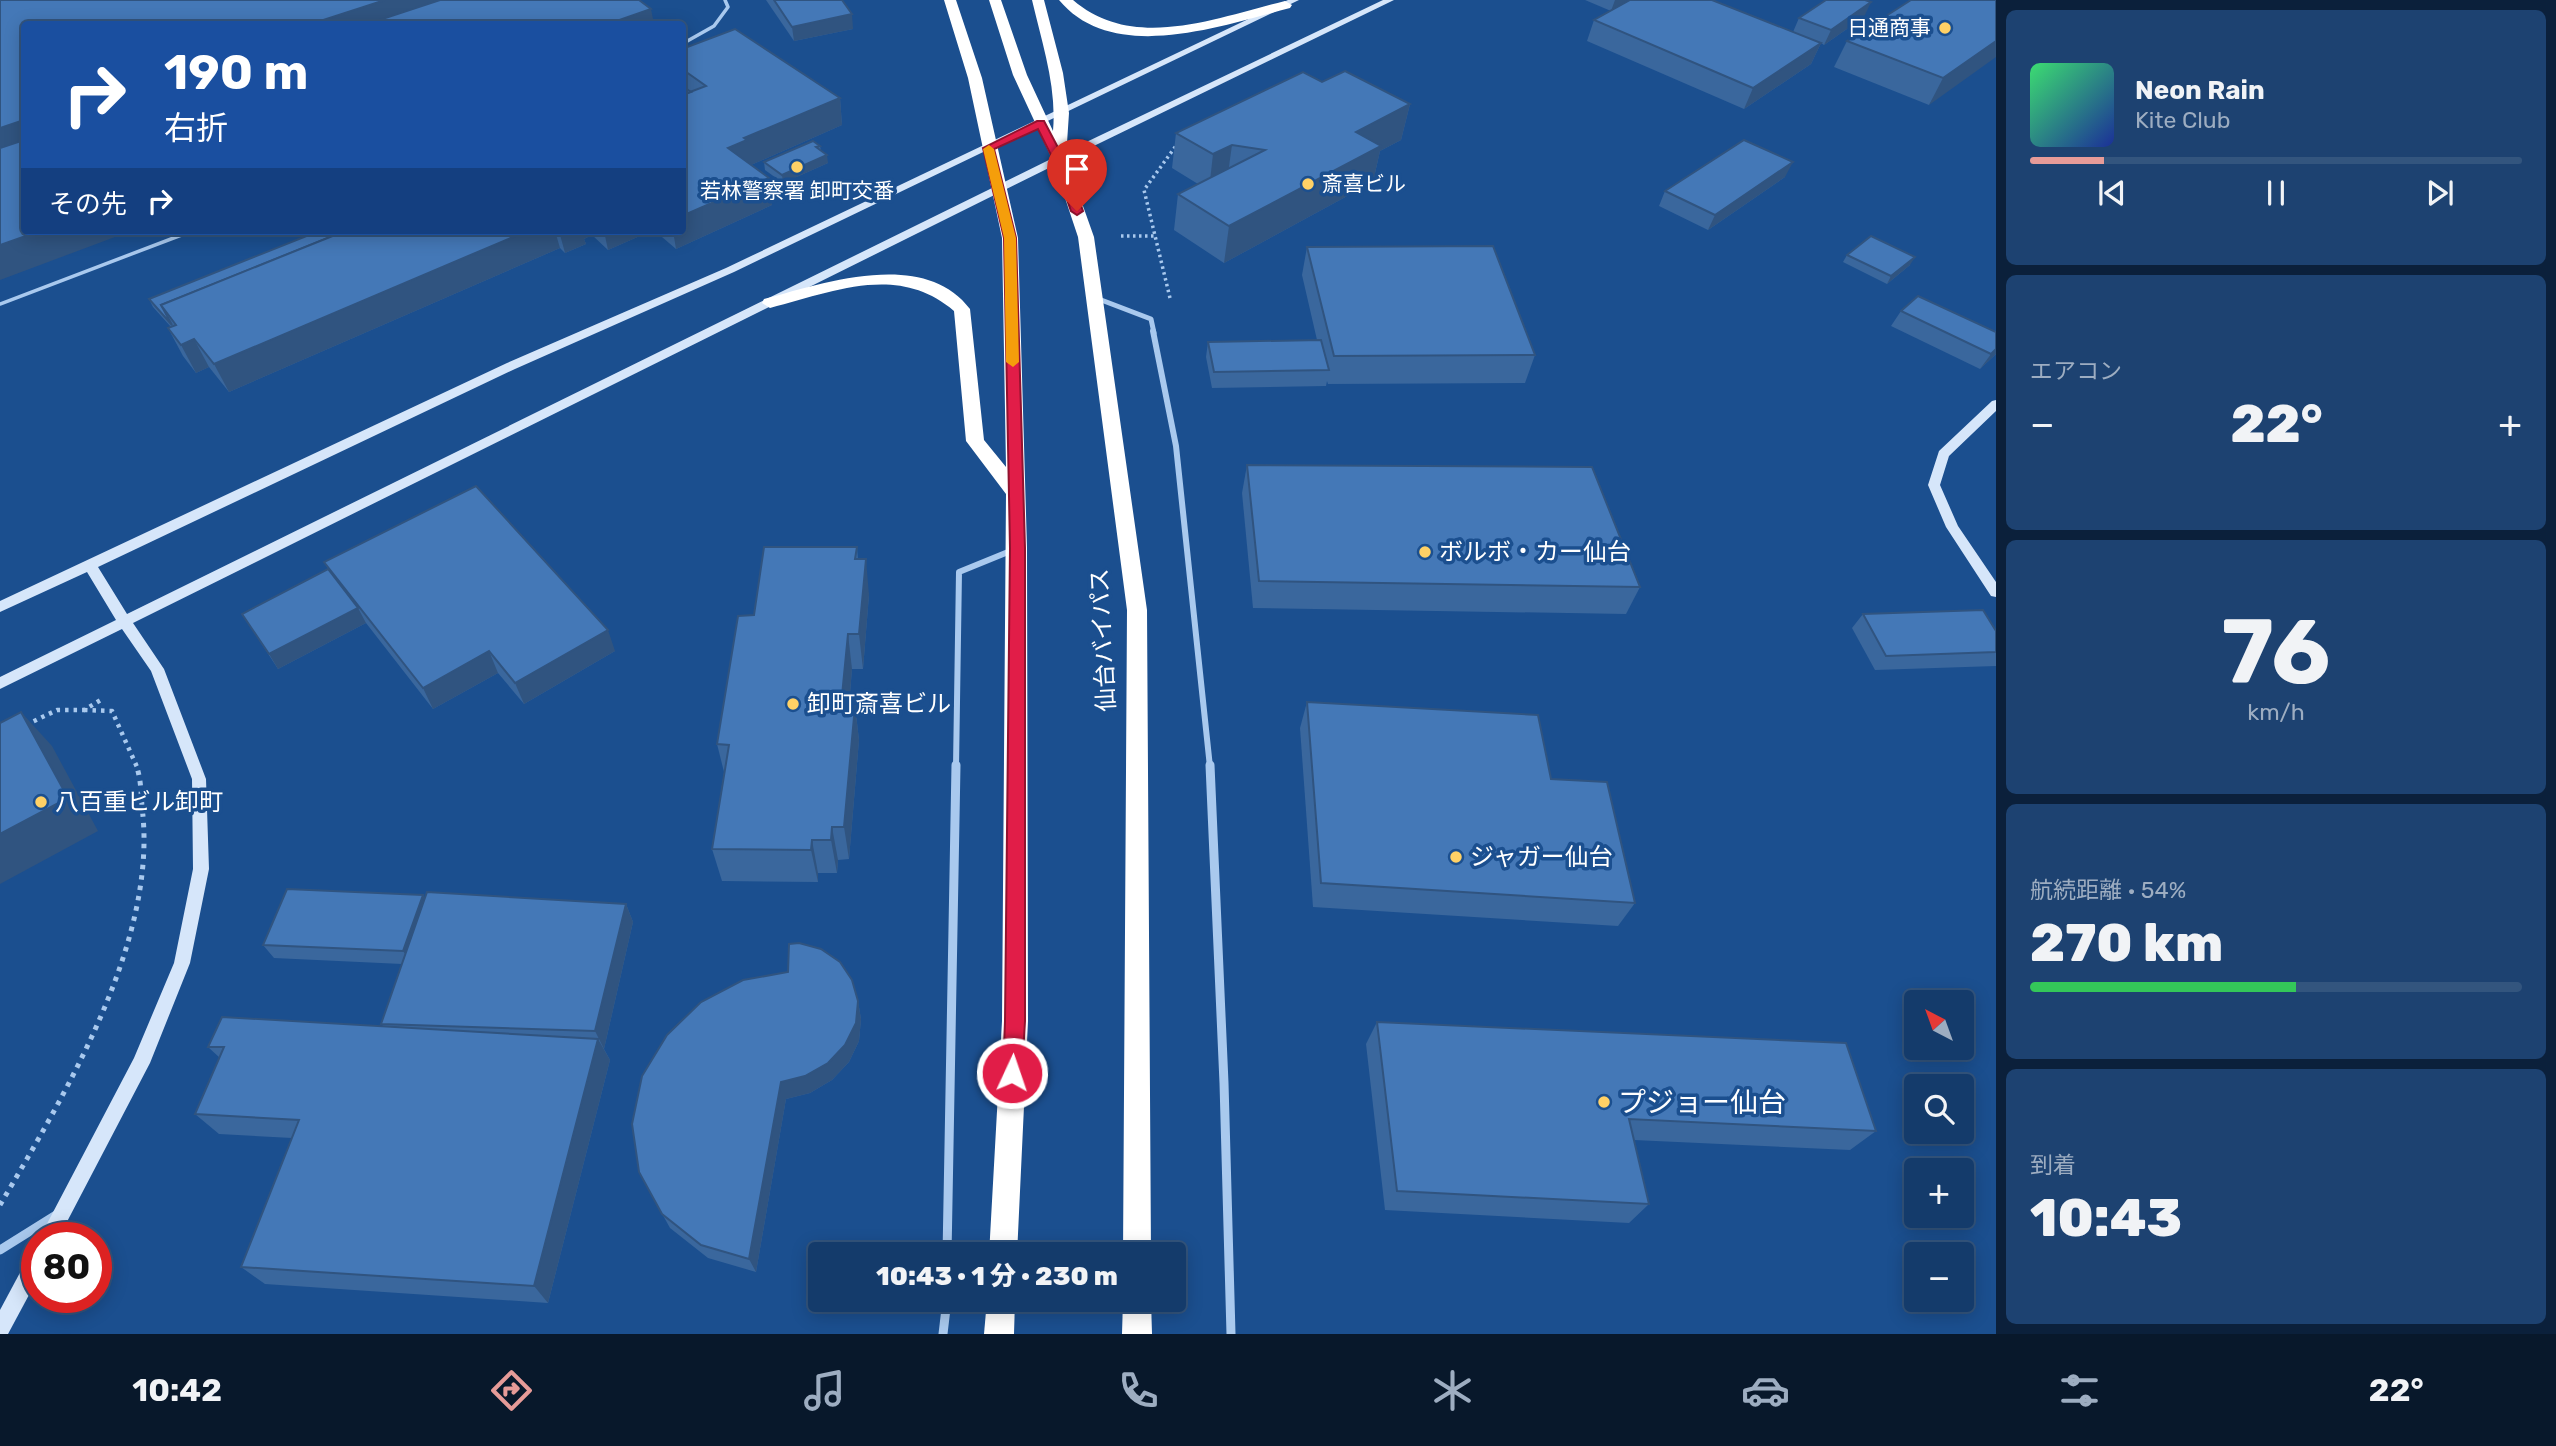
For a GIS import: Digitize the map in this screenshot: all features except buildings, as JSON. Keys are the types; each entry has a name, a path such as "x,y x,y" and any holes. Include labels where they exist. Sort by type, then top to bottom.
{"highway":[{"path":"950,0 975,78 988,148 1010,238 1017,548 1015,1021 1004,1242"},
{"name":"仙台バイパス","path":"995,0 1020,75 1059,159 1086,237 1137,610 1138,1242"},
{"path":"1038,0 1056,73 1062,113 1059,159"},
{"path":"1065,0 1084,17 1112,27 1147,32 1198,26 1290,2"},
{"path":"770,303 836,287 894,280 925,284 952,298 961,309 975,441 1016,493"},
{"path":"999,1334 1000,1312"},
{"path":"1137,1334 1138,1312"}],"street":[{"path":"0,683 1059,159 1391,0"},
{"path":"0,607 511,366 730,270 1290,2"},
{"path":"1095,298 1151,319 1176,446 1209,745 1224,1083 1231,1334"},
{"path":"1996,404 1944,454 1934,485 1952,527 1996,592"},
{"path":"947,1242 959,572 1017,548"},
{"path":"58,1222 141,1063 182,963 201,869 199,779 157,669 90,565"},
{"path":"0,1250 64,1211"},
{"path":"0,1329 21,1290"},
{"path":"943,1334 946,1312"}],"lane":[{"path":"686,42 714,26 728,7 724,0"},
{"path":"0,304 181,235"}],"path":[{"path":"1121,236 1156,236"},
{"path":"83,709 104,698"},
{"path":"0,1205 90,1036 133,929 144,878 146,832 136,760 124,729 112,711 57,709 23,727"}],"slow traffic":[{"path":"989,149 1010,238 1013,362"}],"place":[{"name":"日通商事","path":"1945,28"},
{"name":"若林警察署 卸町交番","path":"797,167"},
{"name":"斎喜ビル","path":"1308,184"},
{"name":"ボルボ・カー仙台","path":"1425,552"},
{"name":"卸町斎喜ビル","path":"793,704"},
{"name":"八百重ビル卸町","path":"41,802"},
{"name":"ジャガー仙台","path":"1456,857"},
{"name":"プジョー仙台","path":"1604,1102"}],"route":[{"path":"1012,1073 1015,1021 1017,548 1010,238 988,148 1040,123 1059,159 1077,211"}]}
